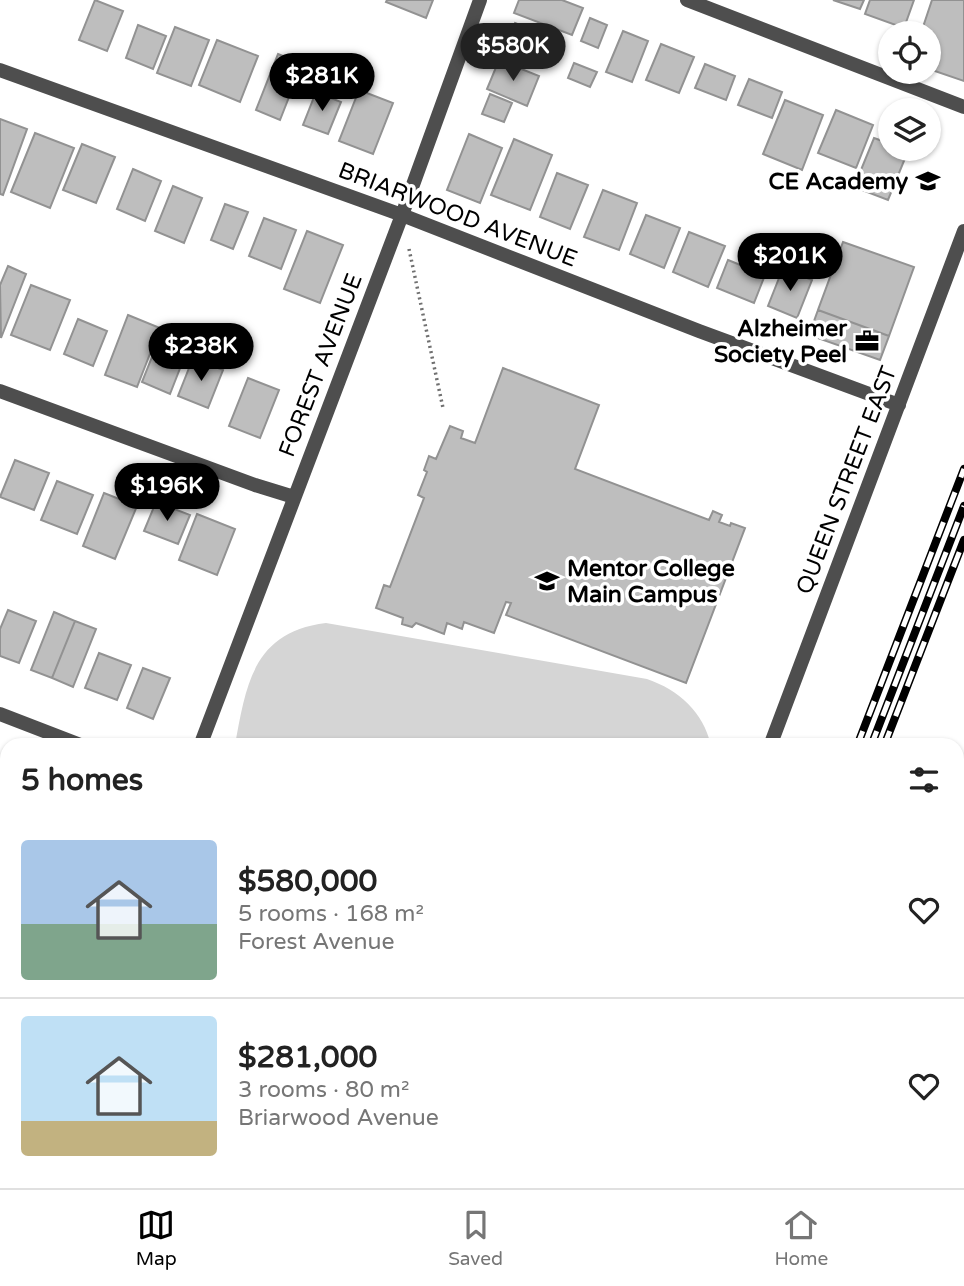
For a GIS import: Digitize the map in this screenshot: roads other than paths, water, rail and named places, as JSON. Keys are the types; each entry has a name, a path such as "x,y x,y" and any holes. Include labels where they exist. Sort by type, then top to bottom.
{"street":[{"name":"FOREST AVENUE","path":"203,738 402,215 480,0"},
{"path":"687,0 964,107"},
{"name":"BRIARWOOD AVENUE","path":"0,70 402,215 699,331 899,405"},
{"name":"QUEEN STREET EAST","path":"773,738 964,231"},
{"path":"0,391 294,497"},
{"path":"0,714 62,738"}],"railway":[{"path":"860,738 964,469"},
{"path":"874,738 964,506"},
{"path":"887,738 964,540"}],"place":[{"name":"CE Academy","path":"928,181"},
{"name":"Alzheimer Society Peel","path":"867,341"},
{"name":"Mentor College Main Campus","path":"547,581"}]}
